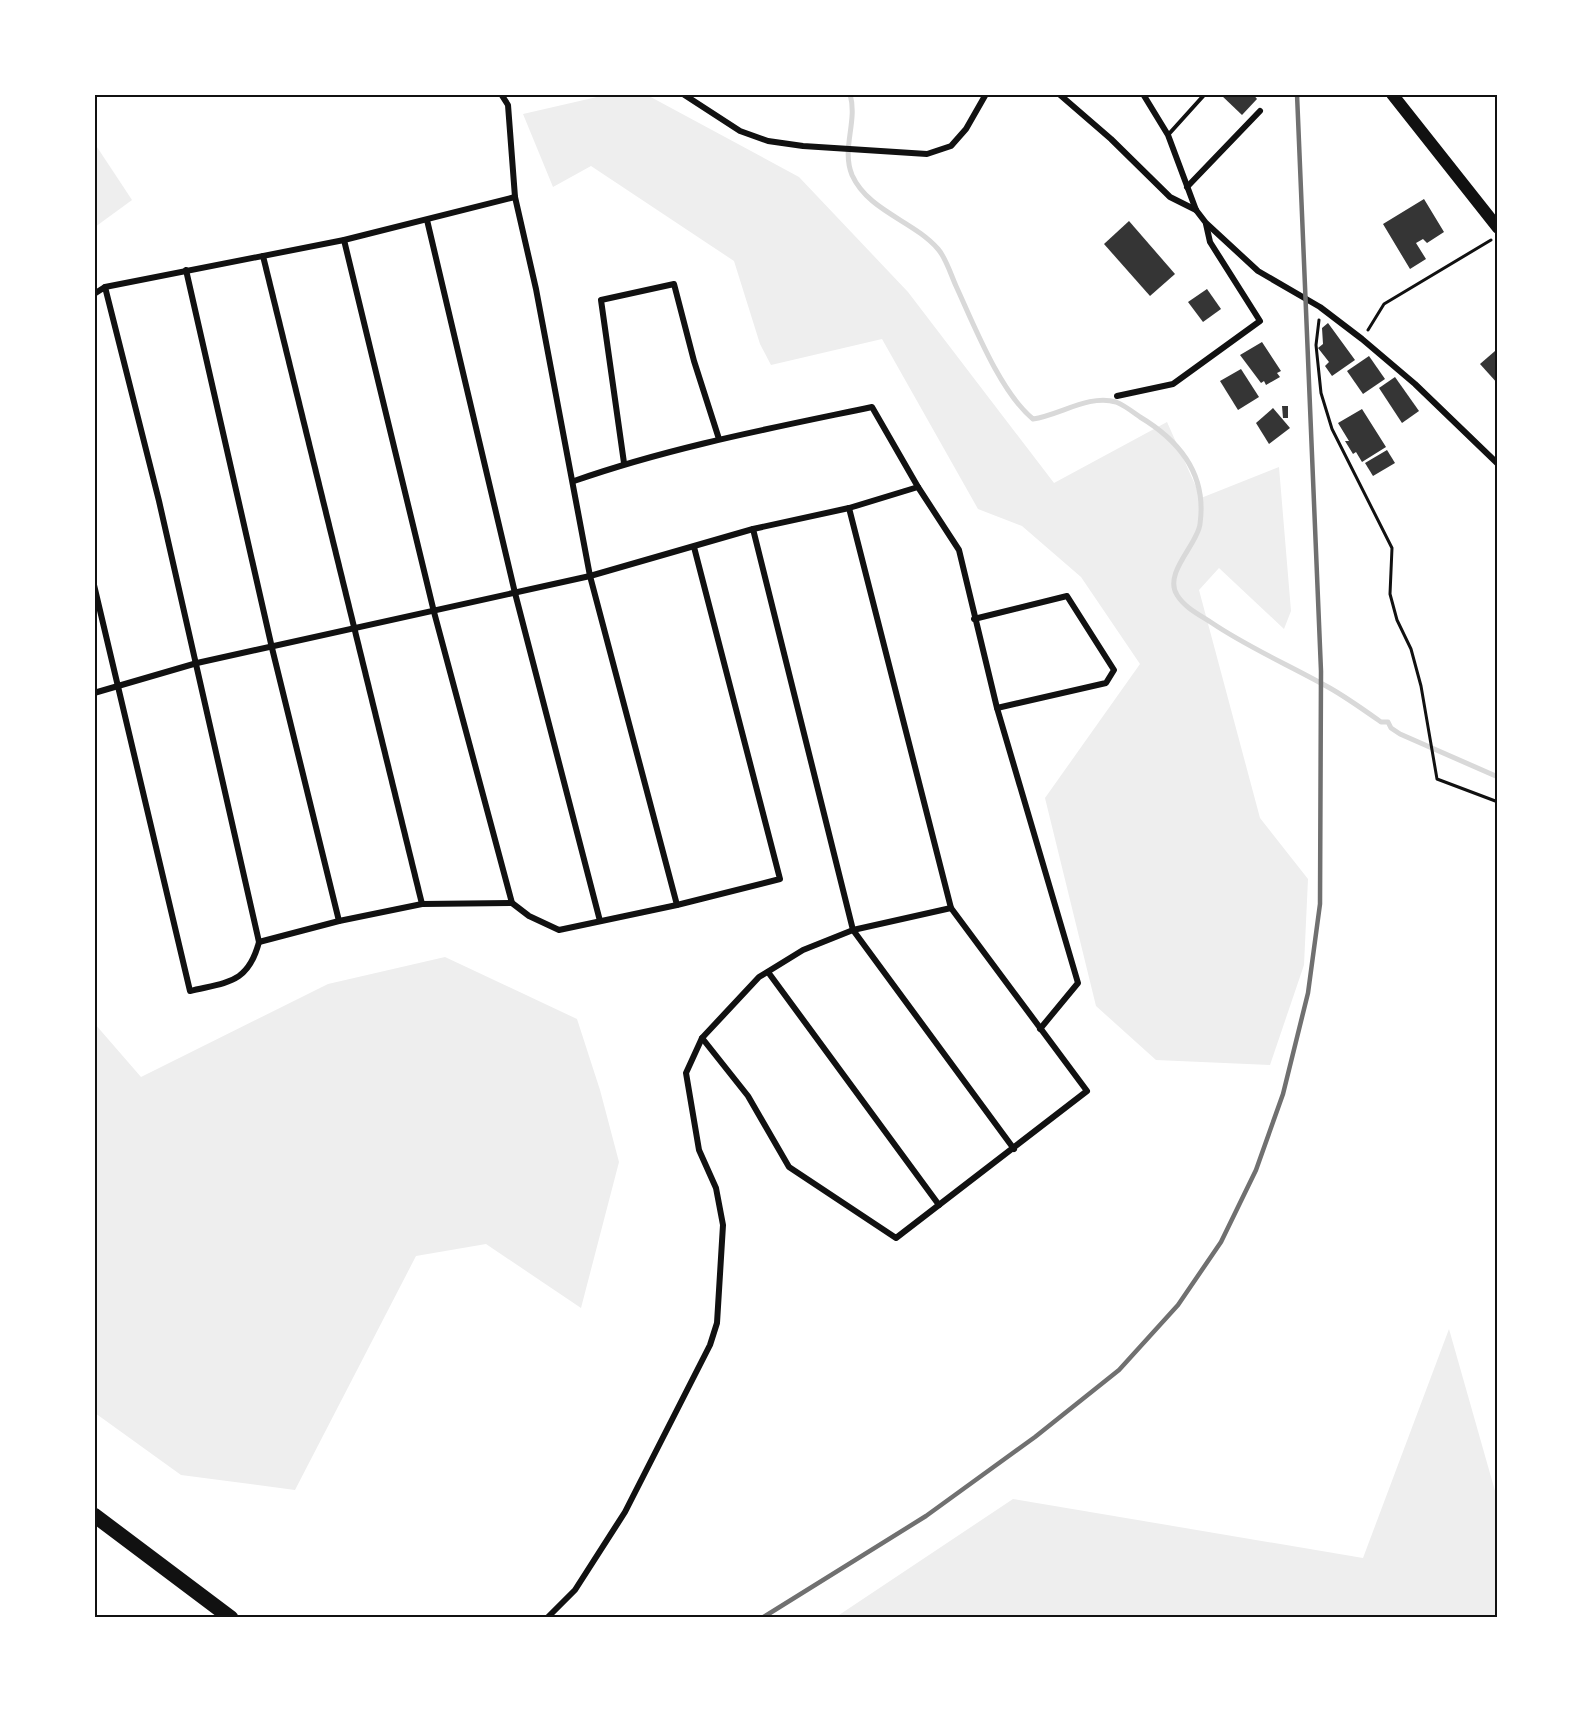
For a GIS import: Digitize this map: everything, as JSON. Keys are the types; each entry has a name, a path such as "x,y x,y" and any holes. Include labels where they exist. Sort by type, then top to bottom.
{"highway":[{"path":"94,1515 231,1617"}],"main road":[{"path":"1392,94 1497,228"}],"street":[{"path":"501,94 508,105 515,197 537,289 590,576 677,905"},
{"path":"683,94 740,131 768,141 927,154 951,146 966,129 986,94"},
{"path":"1059,94 1111,139 1170,197 1196,210"},
{"path":"1143,94 1168,135 1196,210 1206,223 1258,271 1320,307 1362,339 1415,384 1497,464"},
{"path":"1187,187 1260,111"},
{"path":"94,294 105,287 344,240 515,197"},
{"path":"427,220 515,593 600,921"},
{"path":"1117,396 1173,384 1260,321 1210,242 1206,223"},
{"path":"344,240 435,612 512,903 529,916 560,930 677,905 780,879 694,547"},
{"path":"263,256 422,904"},
{"path":"186,270 272,648 339,921"},
{"path":"624,463 601,300 674,284 694,361 719,439"},
{"path":"94,585 190,991 237,980 254,962 260,942 159,501 105,287"},
{"path":"574,481 624,463 719,439 872,407 918,487 959,550 997,708 1078,983 1040,1029"},
{"path":"94,693 197,663 356,630 590,576 753,529 849,508 918,487"},
{"path":"702,1038 748,1096 789,1167 896,1238 1087,1091 951,908 849,508"},
{"path":"753,529 853,930 1014,1149"},
{"path":"974,619 1067,596 1114,670 1106,683 997,708"},
{"path":"260,942 339,921 422,904 512,903"},
{"path":"547,1617 575,1590 626,1512 711,1345 717,1323 723,1225 716,1188 699,1150 686,1073 702,1038 759,977 803,950 853,930 951,908"},
{"path":"768,972 939,1205"}],"lane":[{"path":"1168,135 1205,94"}],"path":[{"path":"1362,339 1384,304 1497,237"},
{"path":"1320,307 1316,345 1321,393 1332,429 1392,548 1390,594 1397,620 1411,649 1437,779 1497,802"}],"shaded area":[{"path":"610,94 647,95 799,177 908,292 1054,483 1167,422 1201,498 1279,467 1291,611 1284,629 1219,568 1199,590 1260,818 1308,879 1304,965 1270,1065 1156,1060 1096,1006 1045,798 1140,664 1081,577 1022,526 978,509 882,339 771,365 760,344 734,261 591,166 553,187 523,114"},
{"path":"95,144 132,200 94,227"},
{"path":"445,957 577,1019 600,1090 619,1162 581,1308 486,1244 416,1256 295,1490 181,1475 95,1413 95,1024 141,1077 328,984"},
{"path":"1449,1329 1497,1498 1497,1617 836,1617 1013,1499 1363,1558"}],"building":[{"path":"1220,94 1253,94 1257,99 1242,115"},
{"path":"1424,199 1444,232 1427,243 1423,239 1416,243 1426,259 1410,269 1383,224"},
{"path":"1129,221 1175,274 1150,296 1104,244"},
{"path":"1207,289 1221,309 1203,322 1188,302"},
{"path":"1328,323 1355,360 1332,376 1325,366 1329,362 1318,348 1323,344 1322,328"},
{"path":"1262,342 1281,371 1277,373 1280,377 1266,385 1264,381 1261,383 1240,355"},
{"path":"1495,351 1498,353 1498,384 1480,364"},
{"path":"1369,356 1385,379 1363,394 1347,371"},
{"path":"1241,369 1259,397 1238,410 1220,381"},
{"path":"1395,377 1419,411 1402,423 1379,388"},
{"path":"1282,406 1288,406 1288,418 1283,418"},
{"path":"1273,408 1290,428 1269,444 1256,423"},
{"path":"1362,409 1386,447 1362,462 1356,452 1353,454 1345,441 1349,441 1338,423"},
{"path":"1387,450 1395,463 1373,476 1365,463"}],"waterway":[{"path":"850,94 852,115 848,155 852,175 869,198 928,239 941,253 989,357 1021,407 1033,419 1085,403 1106,400 1116,402 1154,426 1178,448 1188,461 1195,475 1201,506 1198,532 1174,577 1177,595 1184,604 1240,640 1335,691 1381,722 1388,722 1391,728 1400,734 1498,777"}],"railway":[{"path":"762,1618 926,1516 1035,1437 1119,1370 1178,1305 1221,1242 1256,1170 1283,1094 1308,993 1320,904 1321,671 1297,94"}]}
